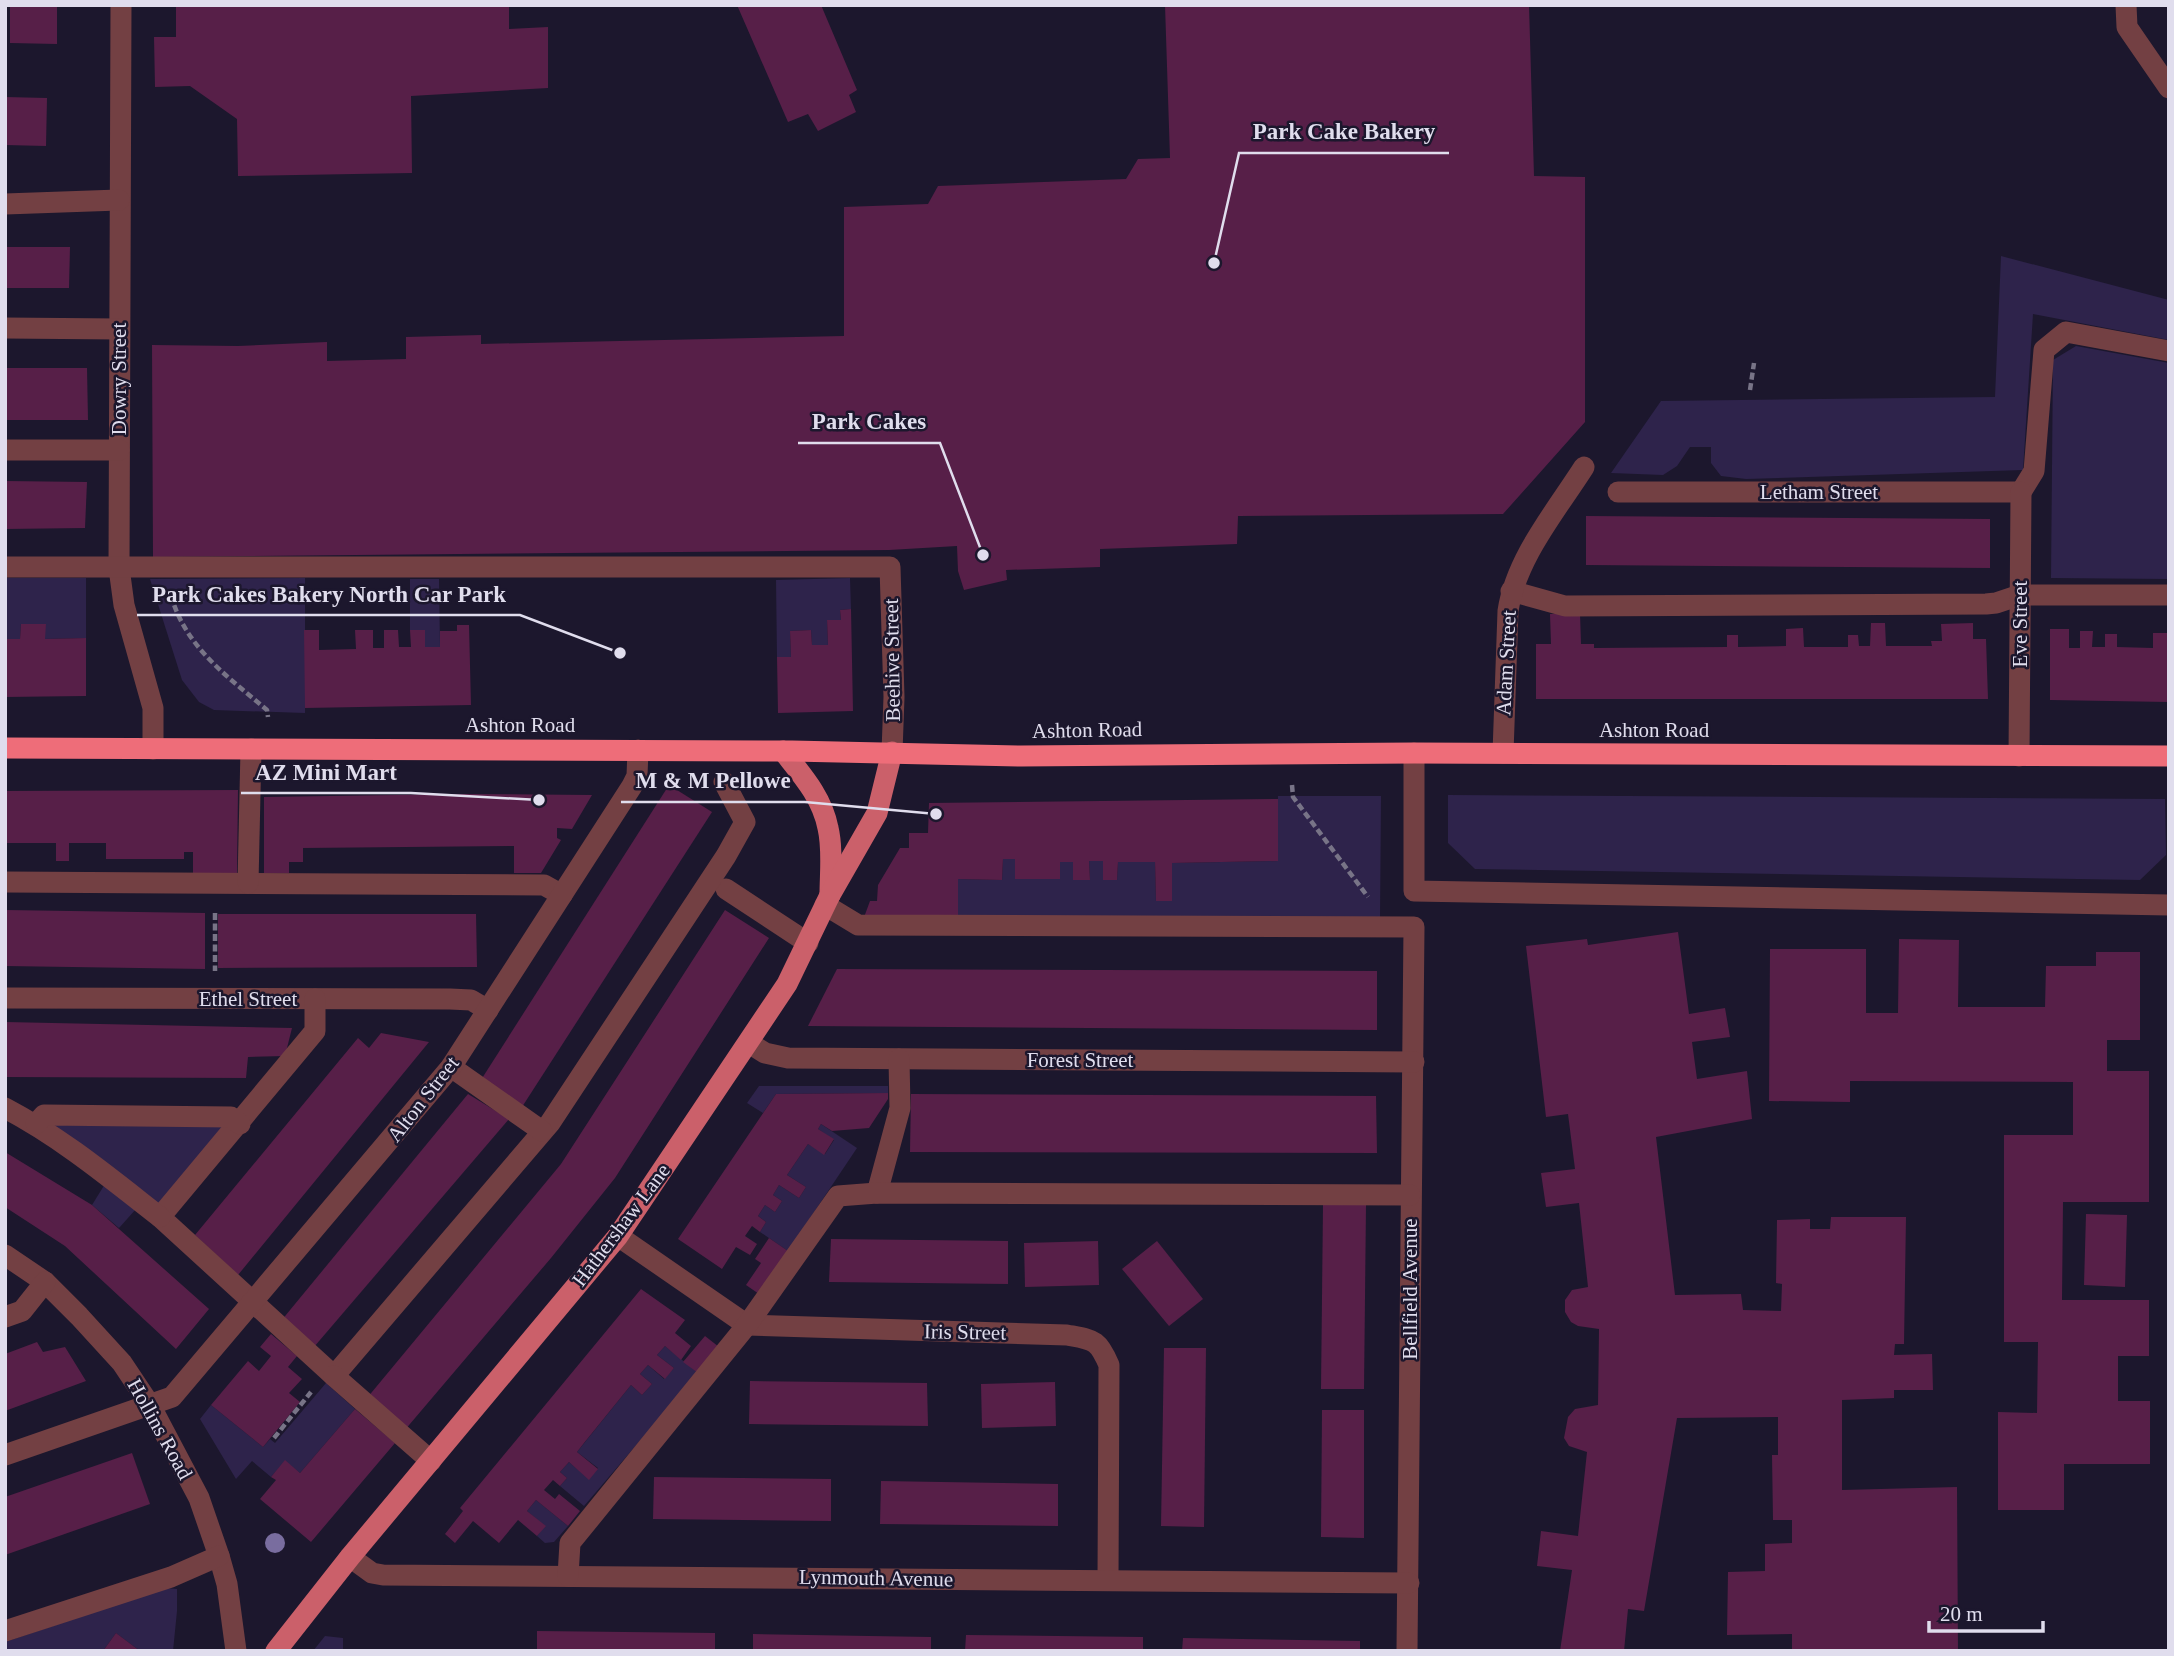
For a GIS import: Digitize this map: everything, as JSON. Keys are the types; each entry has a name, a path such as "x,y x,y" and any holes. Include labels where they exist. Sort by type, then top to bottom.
{"highway":[{"name":"Ashton Road","path":"5,748 783,751 1021,756 1414,753 2169,756"}],"main road":[{"path":"783,751 811,787 823,809 829,831 827,900"},
{"name":"Hathershaw Lane","path":"276,1651 349,1557 618,1236 787,984 827,900 877,813 892,752"}],"street":[{"name":"Dowry Street","path":"121,5 119,568 124,605 153,708 153,749"},
{"path":"2126,5 2127,27 2169,88"},
{"path":"5,204 119,200"},
{"path":"5,328 119,329"},
{"path":"2021,492 2034,471 2043,350 2066,332 2169,351"},
{"path":"5,450 119,450"},
{"name":"Adam Street","path":"1503,753 1511,591 1527,555 1584,467"},
{"name":"Letham Street","path":"1618,492 2021,492"},
{"name":"Eve Street","path":"2019,756 2021,492"},
{"path":"5,567 163,567"},
{"name":"Beehive Street","path":"163,567 890,567 894,696 892,752"},
{"path":"1511,591 1565,606 1986,604 2020,595 2169,595"},
{"path":"247,883 251,749"},
{"name":"Alton Street","path":"5,1455 172,1397 451,1067 632,786 637,776 638,750"},
{"path":"1414,753 1414,891 2169,905"},
{"path":"331,1373 550,1123 718,868 745,822 724,782"},
{"path":"5,883 544,885 562,895"},
{"path":"726,889 808,943"},
{"name":"Bellfield Avenue","path":"827,900 858,925 1414,927 1407,1651"},
{"name":"Ethel Street","path":"5,998 471,1000 488,1010"},
{"path":"160,1217 315,1031 315,999"},
{"name":"Forest Street","path":"749,1043 765,1053 788,1058 1414,1062"},
{"path":"877,1193 900,1108 900,1059"},
{"path":"451,1067 542,1131"},
{"path":"5,1108 36,1124 82,1155 160,1217 252,1303 431,1461"},
{"path":"36,1124 44,1115 231,1116 240,1124"},
{"path":"568,1576 570,1543 747,1325 838,1196 877,1193 1410,1195"},
{"name":"Iris Street","path":"618,1236 747,1325 775,1328 1067,1335 1088,1339 1100,1346 1109,1365 1108,1580"},
{"name":"Hollins Road","path":"5,1255 45,1282 122,1363 150,1405 199,1498 227,1584 236,1651"},
{"path":"5,1317 22,1311 45,1282"},
{"path":"5,1631 170,1577 219,1556"},
{"name":"Lynmouth Avenue","path":"349,1557 372,1573 383,1575 1409,1583"}],"path":[{"path":"1750,390 1754,363"},
{"path":"163,567 174,606 188,635 205,657 267,709 268,716"},
{"path":"1292,785 1293,797 1371,901"},
{"path":"215,883 215,999"},
{"path":"274,1438 331,1373"}],"shaded area":[{"path":"2001,256 2169,300 2169,340 2033,314 2023,470 1746,479 1721,476 1711,463 1711,447 1690,447 1677,466 1663,475 1611,473 1661,401 1995,397"},
{"path":"2076,346 2169,363 2169,579 2051,578 2053,360"},
{"path":"5,578 86,578 86,638 45,639 45,624 21,624 20,639 5,639"},
{"path":"305,578 305,713 214,710 199,702 182,680 150,579"},
{"path":"850,578 851,609 840,610 841,620 827,620 828,645 812,645 811,630 790,631 791,657 777,657 776,580"},
{"path":"410,579 439,579 440,647 425,647 425,630 410,630"},
{"path":"1448,795 2165,799 2166,855 2140,880 1475,869 1448,843"},
{"path":"1278,796 1381,796 1380,920 958,921 958,879 1002,880 1003,859 1015,859 1016,879 1060,879 1060,862 1073,862 1074,880 1090,880 1089,861 1103,861 1104,880 1117,880 1118,862 1155,862 1156,901 1171,901 1172,863 1278,861"},
{"path":"759,1086 888,1086 888,1093 776,1094 763,1113 747,1103"},
{"path":"821,1124 857,1148 788,1251 760,1232 766,1222 758,1216 765,1205 775,1212 782,1201 773,1195 779,1185 799,1198 806,1187 787,1175 808,1144 825,1154 834,1140 818,1129"},
{"path":"50,1125 225,1126 159,1209"},
{"path":"105,1184 136,1209 119,1228 92,1205"},
{"path":"665,1346 698,1373 584,1506 560,1486 567,1478 560,1472 569,1462 589,1479 598,1468 577,1452 631,1385 642,1395 652,1384 640,1374 648,1365 664,1379 674,1368 657,1355"},
{"path":"326,1383 355,1409 300,1473 285,1461 271,1477 252,1461 236,1479 200,1419 211,1405 263,1447 270,1439 275,1443"},
{"path":"536,1500 568,1526 554,1542 545,1543 537,1536 545,1526 527,1511"},
{"path":"166,1588 177,1589 173,1651 140,1651 116,1633 103,1651 5,1651 5,1642"},
{"path":"325,1636 343,1638 343,1651 313,1651"}],"building":[{"path":"10,5 57,5 57,44 10,43"},
{"path":"176,5 509,5 509,29 548,27 548,88 411,96 412,173 238,176 237,119 190,86 155,87 154,37 176,37"},
{"path":"737,5 821,5 857,90 849,95 856,112 818,131 808,114 788,122"},
{"path":"1165,5 1529,5 1534,176 1585,177 1585,422 1503,514 1238,516 1237,544 1100,549 1100,567 1006,570 1007,580 964,590 958,571 957,546 889,550 153,557 152,345 238,346 327,342 327,361 406,359 406,337 481,335 481,344 844,336 844,207 928,204 938,186 1126,179 1138,159 1170,158"},
{"path":"5,97 47,98 46,146 5,145"},
{"path":"5,247 70,247 69,288 5,288"},
{"path":"5,368 87,368 88,420 5,420"},
{"path":"5,481 87,482 85,528 5,529"},
{"path":"1586,516 1990,519 1990,568 1586,565"},
{"path":"851,609 853,711 778,713 777,657 791,657 790,631 811,630 812,645 828,645 827,620 841,620 840,610"},
{"path":"1580,613 1581,644 1594,644 1594,648 1727,647 1727,635 1738,635 1738,647 1786,646 1786,629 1803,628 1804,647 1848,647 1848,635 1858,635 1859,646 1870,646 1871,623 1885,623 1886,646 1932,646 1931,641 1942,641 1941,624 1973,623 1973,639 1986,639 1988,699 1536,699 1536,644 1551,644 1550,614"},
{"path":"21,624 46,624 45,639 86,638 86,696 5,697 5,639 20,639"},
{"path":"457,625 469,625 471,705 305,708 304,630 319,630 319,650 356,649 355,630 373,630 373,648 384,648 384,630 398,630 399,647 411,647 410,630 425,630 425,647 440,647 440,631 457,631"},
{"path":"2050,629 2069,629 2069,648 2080,648 2080,631 2093,631 2092,647 2105,647 2105,634 2117,634 2117,647 2153,648 2153,633 2167,633 2169,702 2050,700"},
{"path":"669,785 712,812 522,1107 479,1083"},
{"path":"238,790 237,874 193,875 193,852 184,852 184,859 106,859 106,843 69,843 69,861 56,861 56,843 5,843 5,791"},
{"path":"592,795 572,829 557,828 557,838 561,840 541,873 514,873 514,846 303,848 303,862 289,862 289,873 264,873 264,797"},
{"path":"1278,799 1278,861 1172,863 1172,901 1156,901 1155,862 1118,862 1117,880 1103,880 1103,861 1089,861 1090,880 1073,880 1073,862 1060,862 1060,879 1015,879 1015,859 1003,859 1002,880 958,879 958,921 863,920 870,901 877,901 878,885 900,848 909,848 909,833 928,833 929,803"},
{"path":"5,910 205,913 205,969 5,966"},
{"path":"725,910 769,938 615,1178 404,1431 367,1398 561,1164"},
{"path":"218,914 476,914 477,967 218,968"},
{"path":"1678,932 1689,1014 1725,1008 1730,1037 1692,1042 1697,1079 1747,1071 1752,1119 1656,1137 1675,1295 1741,1294 1743,1310 1781,1311 1782,1284 1776,1283 1777,1220 1810,1219 1810,1229 1830,1229 1831,1217 1906,1217 1904,1344 1895,1344 1894,1355 1932,1354 1933,1390 1894,1390 1894,1398 1842,1400 1842,1490 1957,1487 1958,1651 1792,1651 1792,1634 1727,1635 1728,1572 1765,1571 1765,1544 1792,1543 1792,1520 1773,1520 1772,1455 1778,1455 1778,1417 1677,1418 1644,1611 1628,1609 1624,1651 1560,1651 1572,1570 1537,1566 1541,1531 1578,1536 1587,1452 1569,1446 1564,1438 1568,1417 1575,1409 1598,1405 1599,1329 1578,1326 1571,1322 1565,1312 1565,1300 1572,1290 1588,1287 1579,1203 1546,1207 1541,1173 1575,1169 1568,1114 1546,1117 1526,946 1587,939 1588,945"},
{"path":"1899,939 1959,940 1958,1007 2045,1007 2046,966 2096,966 2096,952 2140,952 2140,1040 2107,1040 2107,1071 2149,1071 2149,1202 2063,1202 2062,1300 2149,1300 2149,1356 2118,1356 2118,1401 2150,1401 2150,1464 2064,1464 2064,1510 1998,1510 1998,1412 2037,1413 2038,1342 2004,1342 2004,1135 2073,1135 2073,1082 1850,1081 1850,1102 1769,1101 1770,949 1866,949 1866,1013 1898,1013"},
{"path":"837,969 1377,971 1377,1030 808,1026"},
{"path":"5,1022 292,1028 285,1056 248,1057 246,1078 5,1077"},
{"path":"381,1033 429,1042 238,1275 195,1235 358,1038 369,1048"},
{"path":"888,1093 888,1099 869,1128 832,1131 821,1124 818,1129 834,1139 824,1155 808,1144 787,1175 806,1187 799,1198 779,1185 773,1195 782,1201 775,1212 765,1205 758,1216 766,1222 760,1232 752,1226 745,1236 757,1244 750,1255 736,1247 722,1269 678,1239 776,1094"},
{"path":"468,1094 509,1119 314,1347 281,1321"},
{"path":"911,1094 1376,1096 1377,1153 910,1152"},
{"path":"5,1152 92,1205 209,1309 176,1349 65,1246 5,1207"},
{"path":"1323,1205 1366,1205 1364,1389 1321,1389"},
{"path":"2086,1214 2127,1215 2125,1287 2084,1285"},
{"path":"769,1238 788,1251 759,1294 746,1285 761,1263 755,1259"},
{"path":"831,1239 1008,1241 1008,1284 829,1282"},
{"path":"1098,1241 1099,1285 1025,1287 1024,1243"},
{"path":"1157,1241 1203,1299 1169,1326 1122,1269"},
{"path":"641,1289 685,1320 675,1333 691,1346 681,1360 665,1346 657,1355 674,1368 665,1379 648,1365 640,1374 652,1384 642,1395 631,1385 577,1452 598,1469 589,1480 569,1462 560,1472 567,1478 560,1486 553,1480 544,1490 555,1499 559,1494 580,1511 568,1526 536,1500 527,1511 546,1526 537,1536 518,1520 499,1543 473,1521 455,1543 445,1534 463,1511 460,1508"},
{"path":"271,1334 297,1356 288,1367 302,1379 289,1393 300,1402 263,1447 211,1405 248,1361 259,1371 271,1356 260,1347"},
{"path":"705,1336 719,1347 698,1373 683,1362"},
{"path":"37,1342 43,1352 65,1347 86,1381 5,1411 5,1354"},
{"path":"1164,1348 1206,1348 1204,1527 1161,1526"},
{"path":"750,1381 927,1383 928,1426 749,1424"},
{"path":"1055,1382 1056,1426 982,1428 981,1384"},
{"path":"355,1409 395,1443 311,1542 260,1499 276,1480 271,1477 285,1460 300,1473"},
{"path":"1322,1410 1364,1410 1364,1538 1321,1537"},
{"path":"132,1453 150,1504 5,1555 5,1497"},
{"path":"654,1477 831,1479 831,1521 653,1519"},
{"path":"881,1481 1058,1484 1058,1526 880,1524"},
{"path":"537,1631 715,1633 715,1651 537,1651"},
{"path":"116,1633 140,1651 103,1651"},
{"path":"753,1634 931,1637 931,1651 753,1651"},
{"path":"966,1635 1143,1637 1143,1651 965,1651"},
{"path":"1183,1638 1360,1641 1360,1651 1182,1651"}],"place":[{"name":"Park Cake Bakery","path":"1214,263"},
{"name":"Park Cakes","path":"983,555"},
{"name":"Park Cakes Bakery North Car Park","path":"620,653"},
{"name":"AZ Mini Mart","path":"539,800"},
{"name":"M & M Pellowe","path":"936,814"}]}
